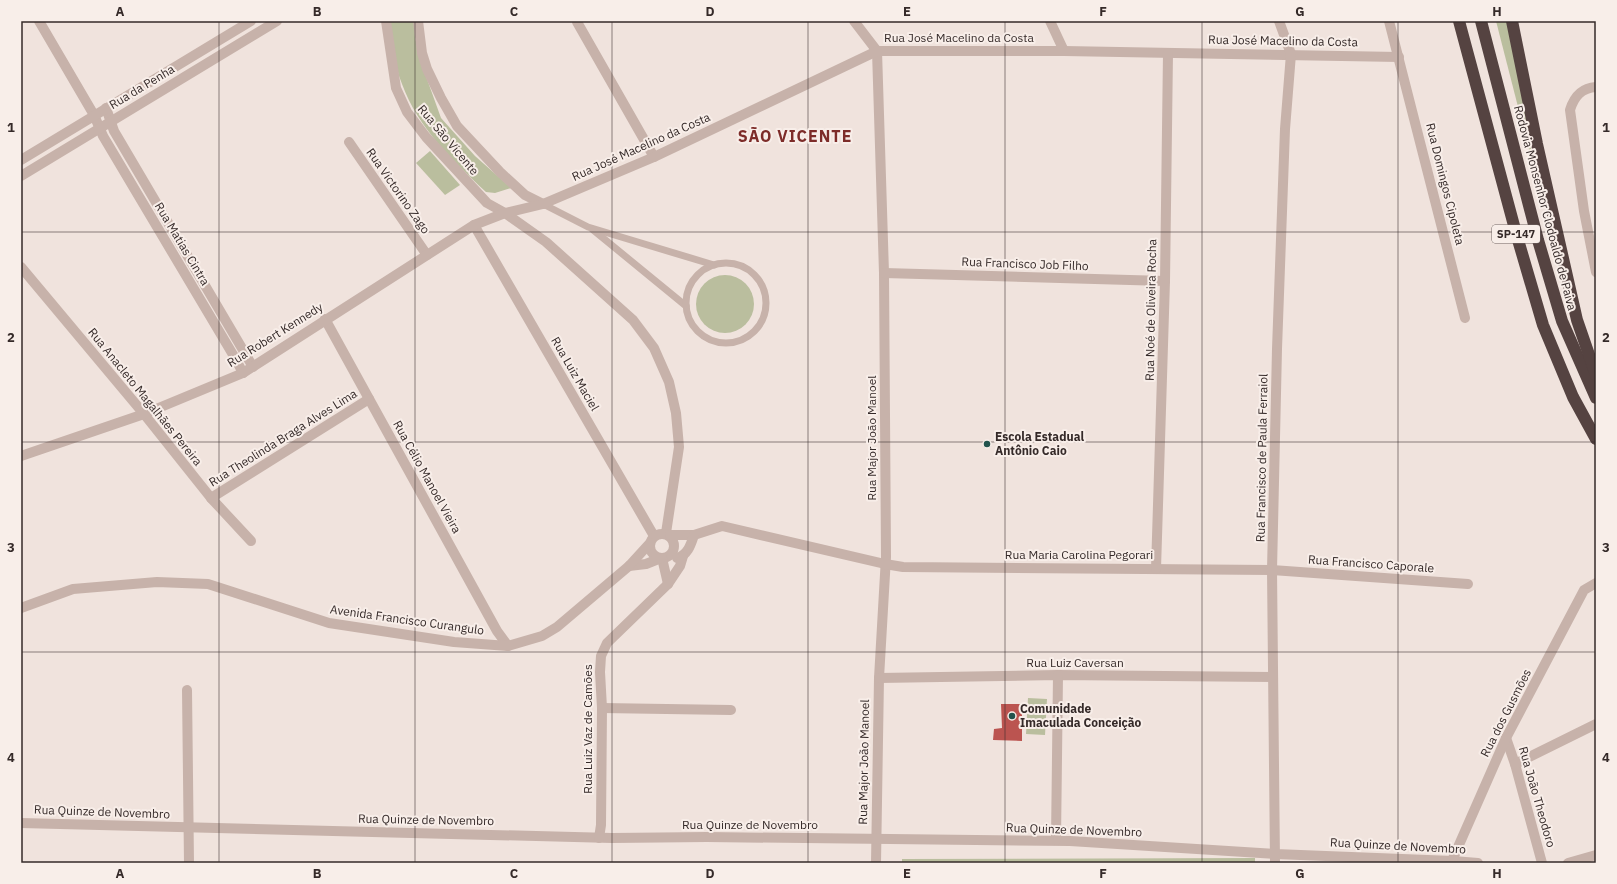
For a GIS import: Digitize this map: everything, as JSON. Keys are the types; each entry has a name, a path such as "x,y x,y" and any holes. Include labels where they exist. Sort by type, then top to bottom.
{"highway":[{"name":"SP-147","path":"1459,21 1516,233 1543,325 1573,397 1596,440"},
{"name":"Rodovia Monsenhor Clodoaldo de Paiva","path":"1481,21 1538,240 1562,321 1596,398"},
{"path":"1512,21 1537,144 1577,320 1596,375"}],"street":[{"path":"39,21 94,115"},
{"name":"Rua da Penha","path":"21,160 251,21"},
{"name":"Rua da Penha","path":"21,176 277,21"},
{"name":"Rua São Vicente","path":"386,21 396,88 407,112 445,158 487,203 505,213 546,242 633,320 654,348 669,382 676,413 679,447 668,534"},
{"name":"Rua São Vicente","path":"418,21 422,53 427,69 457,126 500,172 525,194 543,204"},
{"path":"854,21 877,51"},
{"path":"1050,21 1064,51"},
{"path":"1279,21 1291,54"},
{"name":"Rua Domingos Cipoleta","path":"1389,21 1465,318"},
{"path":"577,22 654,157"},
{"name":"Rua José Macelino da Costa","path":"505,213 543,204 654,157 877,51 1064,51 1399,57"},
{"name":"Rua Major João Manoel","path":"876,863 878,678 885,564 884,273 877,51"},
{"name":"Rua Noé de Oliveira Rocha","path":"1156,569 1165,281 1168,53"},
{"name":"Rua Francisco de Paula Ferraiol","path":"1275,858 1272,570 1284,160 1291,54"},
{"path":"1596,86 1588,87 1580,92 1573,100 1570,110 1584,211 1596,272"},
{"name":"Rua Matias Cintra","path":"106,108 114,131 253,367"},
{"name":"Rua Matias Cintra","path":"94,115 99,128 243,373"},
{"name":"Rua Victorino Zago","path":"349,142 427,255"},
{"name":"Rua Robert Kennedy","path":"21,456 144,414 243,373 325,319 474,225 505,213"},
{"name":"Rua Luiz Maciel","path":"474,225 652,539"},
{"name":"Rua Anacleto Magalhães Pereira","path":"21,267 144,414 211,498 251,541"},
{"name":"Rua Francisco Job Filho","path":"884,273 1165,281"},
{"name":"Rua Célio Manoel Vieira","path":"325,319 497,630 508,646"},
{"name":"Rua Theolinda Braga Alves Lima","path":"211,498 369,399"},
{"name":"Rua Maria Carolina Pegorari","path":"668,534 694,535 722,526 885,564 903,566 1272,570"},
{"path":"662,533 668,534 675,546 674,550 664,558 653,554 650,547 652,539 662,533"},
{"name":"Rua Luiz Vaz de Camões","path":"599,838 601,817 601,656 607,643 668,584 680,566 683,556 690,547 694,535"},
{"name":"Avenida Francisco Curangulo","path":"21,608 73,589 157,582 208,584 329,623 454,642 508,646 542,636 557,628 629,566 652,539"},
{"path":"629,566 646,564 664,558 676,558 683,556"},
{"path":"664,558 668,584"},
{"name":"Rua Francisco Caporale","path":"1272,570 1468,584"},
{"name":"Rua dos Gusmões","path":"1452,862 1487,778 1506,738 1584,590 1596,582"},
{"path":"1056,840 1058,675"},
{"name":"Rua Luiz Caversan","path":"878,678 1058,675 1272,678"},
{"path":"187,690 189,863"},
{"path":"602,708 731,710"},
{"path":"1515,764 1596,724"},
{"name":"Rua João Theodoro","path":"1506,738 1515,764 1542,863"},
{"name":"Rua Quinze de Novembro","path":"21,822 188,828 599,838 715,837 1056,840 1275,858 1478,863"},
{"path":"1568,863 1596,855"}],"lane":[{"path":"543,204 588,227 714,265"},
{"path":"588,227 686,306"},
{"path":"728,263 741,266 752,273 761,283 766,295 766,308 762,321 755,332 744,339 732,343 719,343 706,338 696,330 689,319 686,306 687,292 693,280 702,271 714,265 728,263"}],"green space":[{"path":"390,21 414,21 415,38 423,68 441,118 475,156 511,188 495,193 486,192 449,156 427,129 417,115 399,77"},
{"path":"1496,21 1509,21 1536,177"},
{"path":"430,151 460,185 445,195 416,163"},
{"path":"725,275 736,277 749,288 752,293 754,304 752,315 741,328 736,331 725,333 714,331 701,320 698,315 696,304 698,293 709,280 714,277"},
{"path":"1028,698 1047,699 1045,735 1026,734"},
{"path":"1255,858 1255,863 902,863 902,859"}],"building":[{"name":"Comunidade Imaculada Conceição","path":"1001,704 1022,704 1022,741 993,740 994,729 1002,728"}],"place":[{"name":"Escola Estadual Antônio Caio","path":"987,444"},
{"name":"Comunidade Imaculada Conceição","path":"1012,716"}],"district":[{"name":"SÃO VICENTE","path":"795,136"}]}
